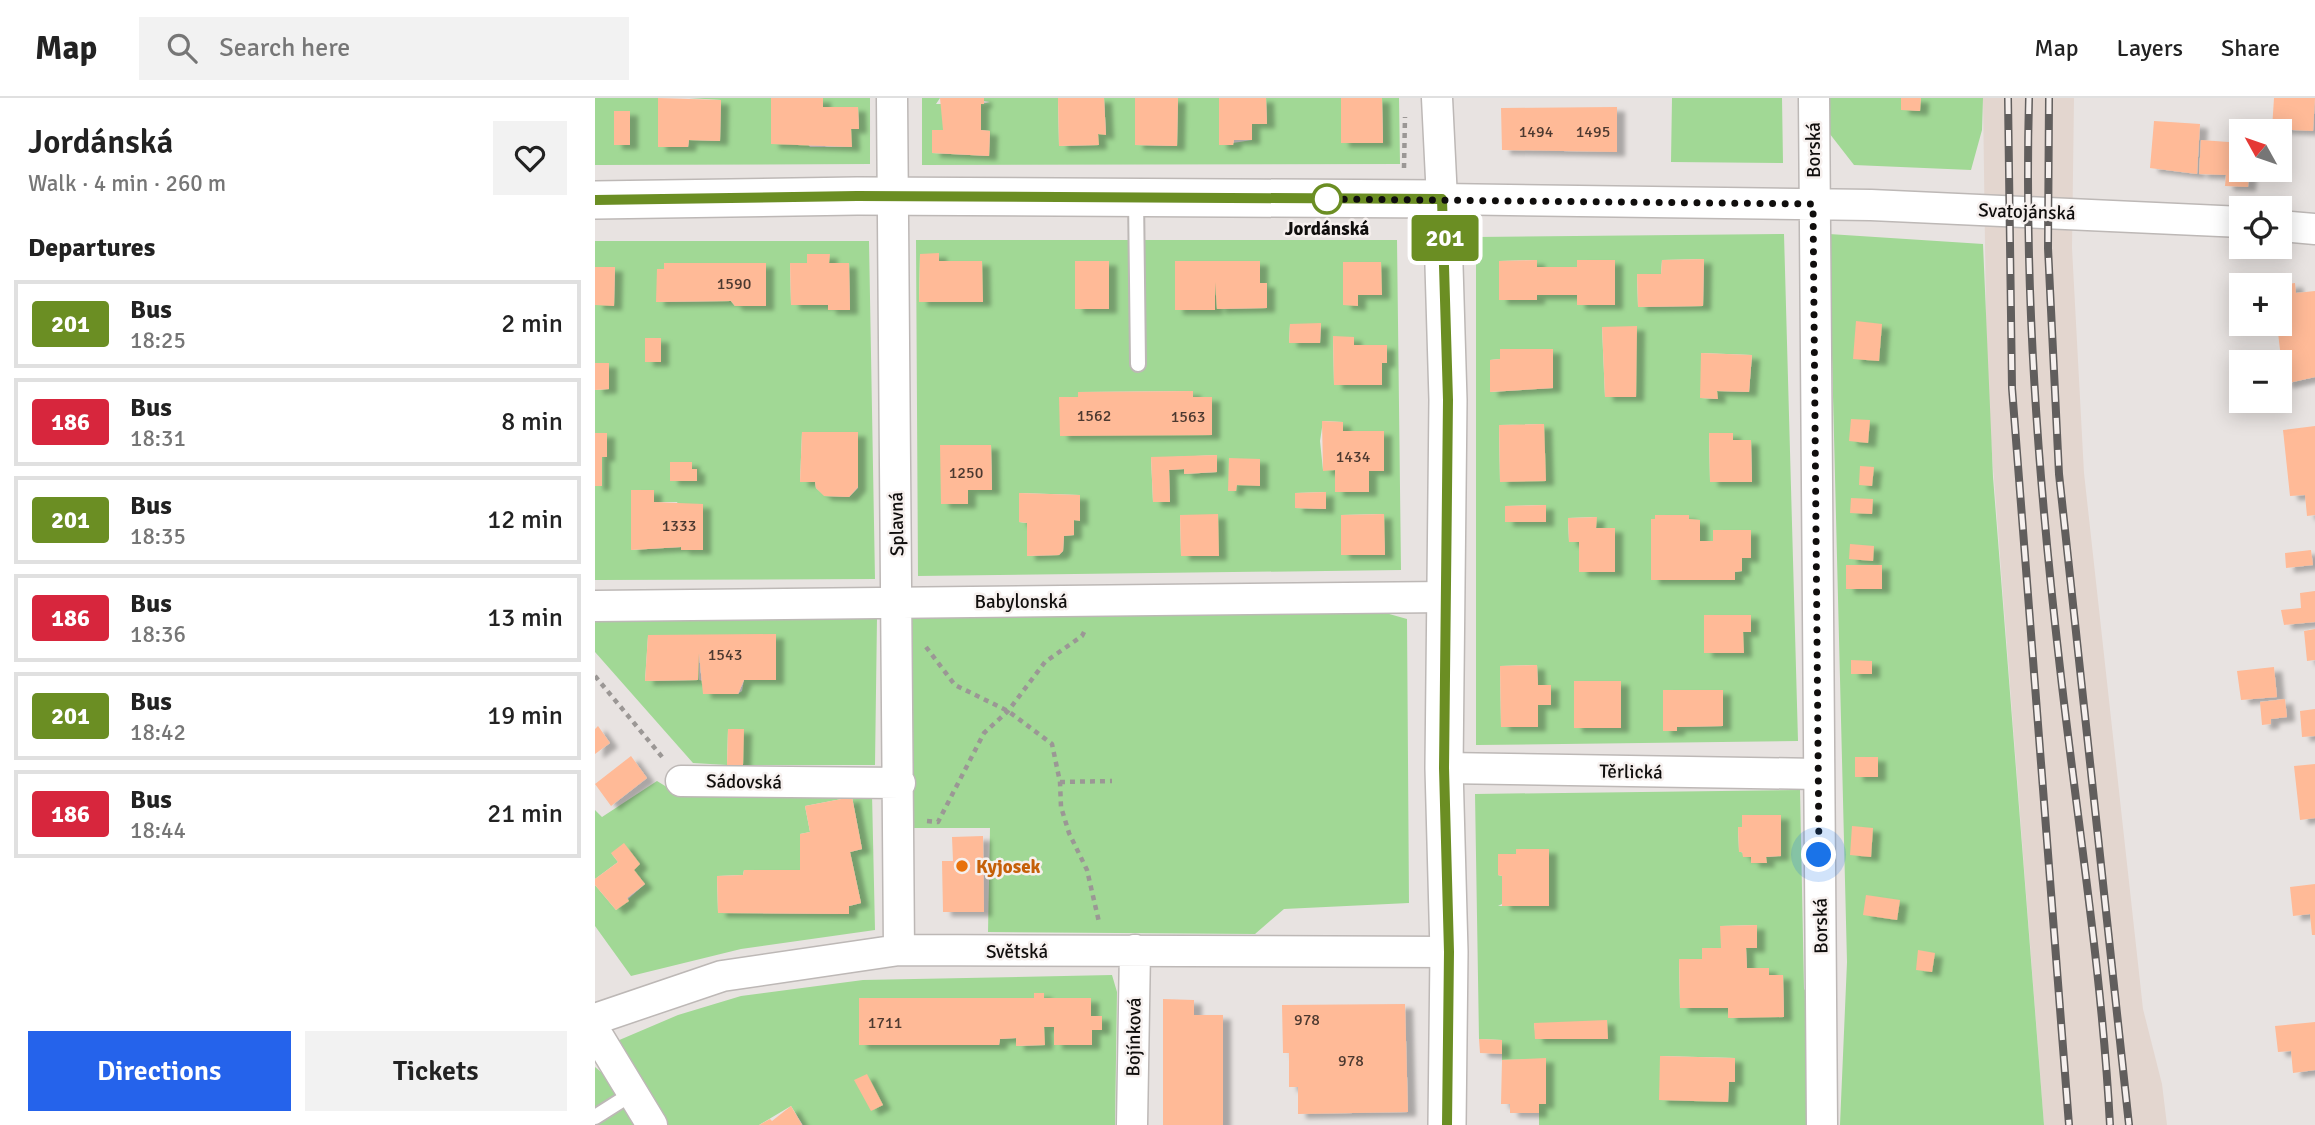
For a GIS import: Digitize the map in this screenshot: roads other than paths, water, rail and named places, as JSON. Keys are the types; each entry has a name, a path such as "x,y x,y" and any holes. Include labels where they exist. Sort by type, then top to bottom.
{"street":[{"name":"Splavná","path":"892,98 900,783 899,950"},
{"path":"1437,98 1448,400 1444,768 1449,952 1447,1125"},
{"name":"Borská","path":"1814,98 1822,1125"},
{"path":"595,200 892,196 1442,199"},
{"name":"Svatojánská","path":"1442,199 1813,204 2229,221"},
{"path":"2292,227 2315,229"},
{"name":"Babylonská","path":"595,607 897,601 1447,597"},
{"name":"Těrlická","path":"1444,768 1818,774"},
{"name":"Sádovská","path":"681,780 900,783"},
{"name":"Světská","path":"595,1019 722,976 899,950 1449,952"},
{"name":"Bojínková","path":"1132,1125 1135,950"},
{"path":"595,1031 652,1125"}],"lane":[{"path":"1136,197 1138,364"},
{"path":"595,1117 633,1093"}],"railway":[{"path":"2008,98 2012,388 2069,1125"},
{"path":"2029,98 2029,241 2039,455 2060,668 2101,1010 2110,1125"},
{"path":"2049,98 2048,248 2059,474 2129,1125"}],"place":[{"name":"Jordánská","path":"1327,199"},
{"name":"Kyjosek","path":"962,866"}]}
